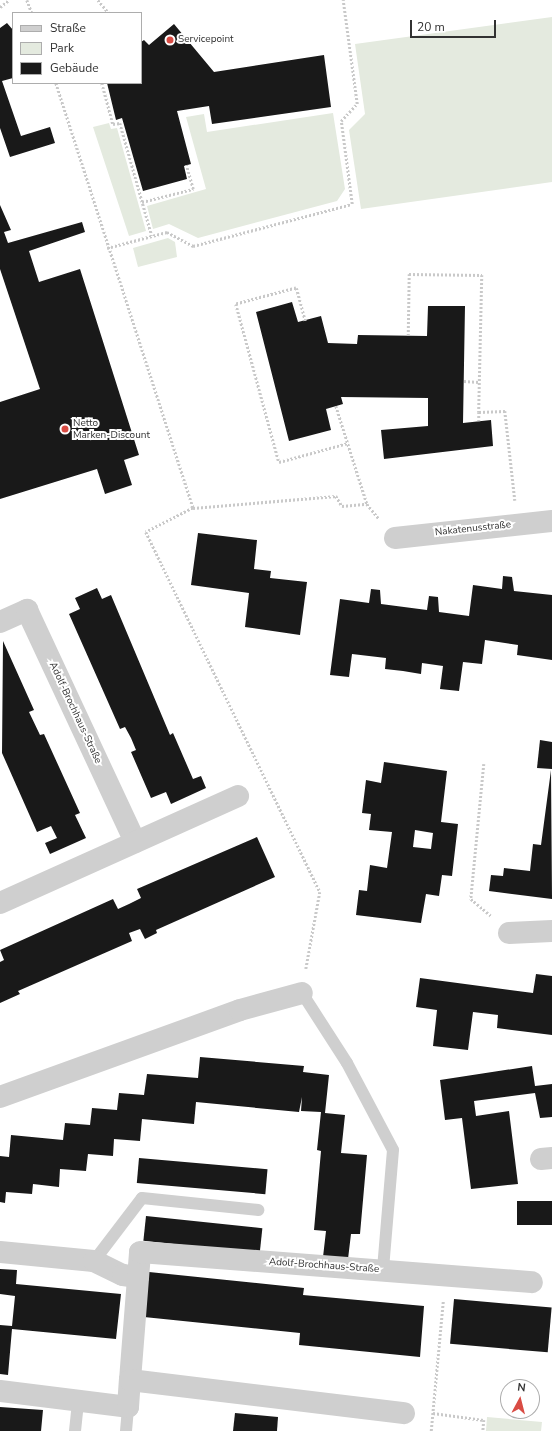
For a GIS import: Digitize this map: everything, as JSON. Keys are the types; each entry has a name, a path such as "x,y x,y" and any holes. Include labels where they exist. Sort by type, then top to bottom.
{"street":[{"name":"Nakatenusstraße","path":"395,538 552,521"},
{"name":"Adolf-Brochhaus-Straße","path":"0,622 27,610 136,842"},
{"path":"0,903 238,796"},
{"path":"509,933 552,931"},
{"path":"0,1097 240,1010 302,993"},
{"path":"0,1252 94,1261 123,1275 138,1277"},
{"name":"Adolf-Brochhaus-Straße","path":"128,1407 140,1252 532,1282"},
{"path":"130,1380 404,1413"},
{"path":"0,1391 128,1407"}],"lane":[{"path":"302,993 347,1063 393,1150 383,1270"},
{"path":"94,1261 142,1198 258,1210"},
{"path":"75,1431 78,1401"},
{"path":"126,1431 128,1407"}],"path":[{"path":"0,7 8,0"},
{"path":"27,0 32,12"},
{"path":"98,0 108,12"},
{"path":"107,248 167,232 193,246 352,204 341,121 357,104 343,0"},
{"path":"56,84 107,248 192,508"},
{"path":"102,84 113,124 120,122 152,236"},
{"path":"142,202 193,188 186,166"},
{"path":"408,336 410,274 482,275 479,421"},
{"path":"305,321 296,288 236,304 279,462 348,443"},
{"path":"464,381 479,382"},
{"path":"336,406 367,504 395,538"},
{"path":"479,412 505,411 518,525"},
{"path":"166,573 146,532 192,508 336,496 342,506 367,504"},
{"path":"484,764 471,899 509,933"},
{"path":"431,1431 445,1275"},
{"path":"433,1413 484,1420 483,1431"}],"green space":[{"path":"552,17 552,182 361,209 349,130 365,114 355,44"},
{"path":"333,113 345,189 337,201 198,238 169,224 153,229 147,206 206,189 186,117 204,114 207,132"},
{"path":"109,123 111,129 117,128 146,231 129,236 93,127"},
{"path":"168,238 175,242 177,257 138,267 133,248"},
{"path":"487,1417 542,1422 541,1431 486,1431"}],"building":[{"path":"7,23 12,29 12,78 2,81 21,136 50,127 55,143 10,157 0,128 0,28"},
{"path":"174,24 214,72 324,55 331,107 212,124 209,106 177,111 191,164 184,166 187,179 143,191 122,118 116,120 107,84 142,84 142,41 144,40 149,45"},
{"path":"0,205 11,230 4,232 8,243 82,222 85,232 29,251 39,282 80,269 139,455 124,460 132,485 105,494 97,469 0,499 0,402 40,389 0,269"},
{"path":"292,302 298,322 321,316 328,343 357,344 358,335 427,336 428,306 465,306 463,423 491,420 493,446 384,459 381,430 428,426 428,398 341,397 343,404 326,409 331,430 289,441 256,312"},
{"path":"198,533 257,540 254,569 271,571 270,578 307,582 300,635 245,627 249,593 191,585"},
{"path":"503,576 512,577 514,591 552,595 552,660 517,655 518,645 485,640 482,664 463,662 459,691 440,689 443,666 422,663 421,674 385,669 386,658 352,654 349,677 330,675 340,599 369,603 371,589 380,590 381,604 427,610 429,596 438,597 439,612 469,616 473,585 502,589"},
{"path":"97,588 102,599 111,595 170,735 173,733 193,779 201,776 206,788 171,804 166,792 151,798 131,752 136,750 131,738 125,727 120,729 69,614 80,609 75,598"},
{"path":"3,641 34,710 29,712 40,735 44,734 80,813 75,815 86,838 50,854 45,843 57,838 51,826 37,832 2,753"},
{"path":"540,740 552,742 552,769 537,768"},
{"path":"384,762 447,771 441,822 458,824 452,876 442,875 439,896 426,894 421,923 356,915 359,890 367,891 370,865 387,868 392,832 369,830 371,814 362,813 366,780 381,783","holes":["415,830 433,833 431,849 413,847"]},
{"path":"551,770 552,899 489,891 491,875 503,876 504,868 530,871 533,844 541,845"},
{"path":"257,837 275,877 156,930 157,933 145,939 140,929 129,933 132,941 18,991 20,994 0,1003 0,962 4,960 0,950 113,899 118,909 141,898 137,889"},
{"path":"536,974 552,976 552,1035 497,1028 498,1015 473,1012 468,1050 433,1046 437,1010 416,1007 420,978 533,993"},
{"path":"200,1057 304,1066 303,1072 329,1075 325,1113 345,1115 341,1153 367,1155 360,1234 351,1234 348,1259 323,1257 326,1231 314,1230 321,1151 317,1150 321,1112 301,1111 302,1097 299,1112 196,1102 194,1124 142,1119 140,1141 114,1139 113,1156 88,1154 86,1171 60,1169 59,1187 33,1184 32,1194 6,1192 5,1203 0,1202 0,1156 9,1157 11,1135 63,1140 65,1123 90,1125 92,1108 117,1110 119,1093 144,1095 147,1074 198,1078"},
{"path":"532,1066 535,1086 552,1084 552,1117 540,1118 535,1093 474,1101 476,1116 509,1111 518,1184 471,1189 462,1118 445,1120 440,1080"},
{"path":"139,1158 268,1169 265,1194 137,1183"},
{"path":"517,1201 552,1201 552,1225 517,1225"},
{"path":"146,1216 262,1228 260,1253 143,1241"},
{"path":"0,1269 17,1270 16,1284 121,1294 116,1339 12,1329 8,1375 0,1374 0,1325 12,1326 15,1296 0,1294"},
{"path":"149,1272 304,1288 303,1295 424,1306 420,1357 299,1345 300,1333 144,1317"},
{"path":"454,1299 552,1308 548,1352 450,1344"},
{"path":"0,1407 43,1410 41,1431 0,1431"},
{"path":"235,1413 278,1417 277,1431 233,1431"}],"place":[{"name":"Servicepoint","path":"170,40"},
{"name":"Netto Marken-Discount","path":"65,429"}]}
